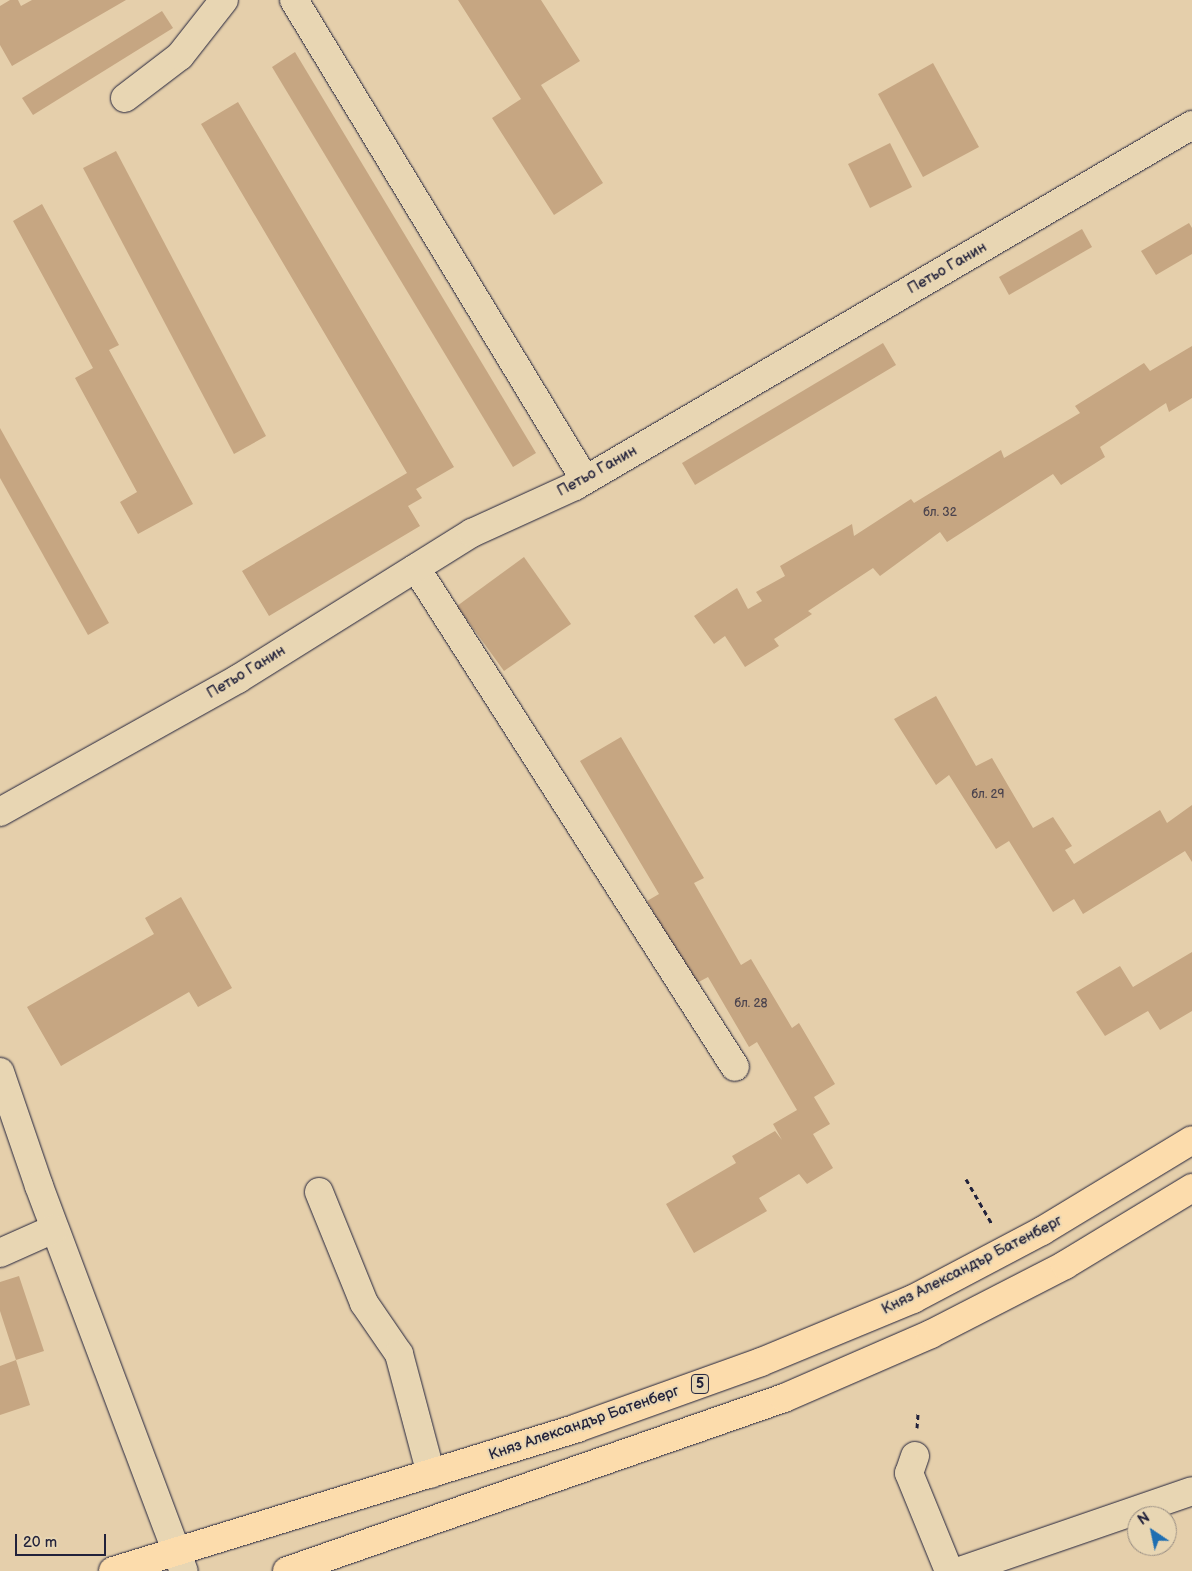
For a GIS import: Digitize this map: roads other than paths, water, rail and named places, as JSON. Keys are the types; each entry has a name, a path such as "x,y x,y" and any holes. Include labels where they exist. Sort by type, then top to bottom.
{"main road":[{"name":"Княз Александър Батенберг","path":"113,1571 180,1562 431,1474 577,1428 761,1362 913,1299 1042,1231 1192,1140"},
{"path":"286,1571 784,1398 931,1334 1065,1265 1192,1188"}],"street":[{"path":"125,98 180,56 224,0"},
{"path":"294,0 585,480"},
{"name":"Петьо Ганин","path":"0,812 238,679 472,533 585,480 1192,125"},
{"path":"416,568 735,1067"},
{"path":"0,1072 54,1229 180,1562"},
{"path":"318,1192 364,1303 399,1354 431,1474"},
{"path":"0,1253 54,1229"},
{"path":"915,1456 910,1474 949,1571"},
{"path":"960,1571 1192,1491"}]}
